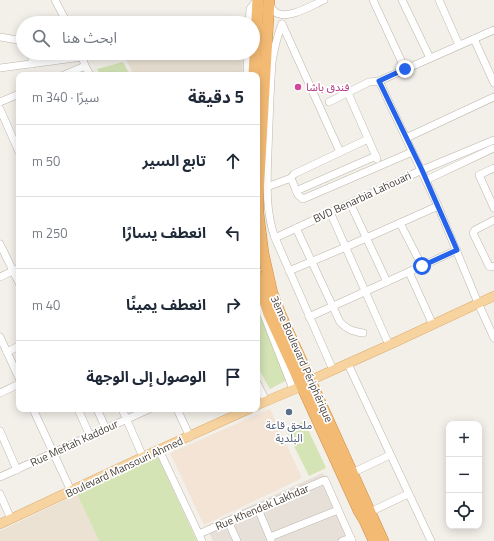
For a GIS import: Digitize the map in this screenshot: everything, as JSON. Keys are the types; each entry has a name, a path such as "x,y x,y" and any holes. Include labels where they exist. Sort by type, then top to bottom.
{"highway":[{"name":"3ème Boulevard Périphérique","path":"260,159 266,50 263,1"},
{"path":"260,26 263,1"},
{"path":"254,72 256,60"},
{"name":"3ème Boulevard Périphérique","path":"260,233 272,293 302,385 352,473 370,512 381,541"},
{"name":"3ème Boulevard Périphérique","path":"260,286 269,314 359,511 381,541"},
{"path":"359,511 360,521 369,541"}],"main road":[{"path":"261,403 494,296"},
{"name":"Boulevard Mansouri Ahmed","path":"0,524 242,412"}],"street":[{"path":"55,0 63,16"},
{"path":"250,16 250,9 263,1 274,12 289,14 295,13 324,0"},
{"path":"373,0 405,69"},
{"path":"402,0 430,58"},
{"path":"439,0 459,45"},
{"path":"266,50 275,32 295,13"},
{"path":"282,24 340,152"},
{"path":"282,24 273,50 272,62 267,188 268,213 275,238 332,370"},
{"path":"329,102 369,82 379,81 494,30"},
{"path":"0,37 16,39"},
{"path":"474,38 494,83"},
{"path":"0,68 54,60"},
{"path":"83,60 88,72"},
{"path":"246,72 247,60"},
{"path":"71,72 85,66"},
{"path":"379,81 422,170 494,338"},
{"path":"348,93 380,165"},
{"path":"0,102 16,95"},
{"path":"406,138 494,97"},
{"path":"0,109 16,136"},
{"path":"267,188 291,178 294,174 368,139"},
{"name":"BVD Benarbia Lahouari","path":"275,238 422,170 494,140"},
{"path":"426,180 494,148"},
{"path":"291,178 298,196 303,199 412,152"},
{"path":"296,191 376,156"},
{"path":"494,168 479,175 494,208"},
{"path":"350,203 388,282"},
{"path":"289,271 438,206"},
{"path":"330,212 389,345"},
{"path":"494,220 475,230 473,233 489,266 494,266"},
{"path":"400,223 422,266"},
{"path":"296,228 340,322 347,329 355,332 363,332"},
{"path":"0,244 16,270 0,277"},
{"path":"309,317 457,250"},
{"path":"409,272 432,325"},
{"path":"260,303 302,385"},
{"path":"0,337 16,372"},
{"path":"7,352 16,348"},
{"path":"348,364 431,541"},
{"path":"0,393 16,385"},
{"path":"34,412 71,491"},
{"path":"79,412 90,436"},
{"path":"98,412 106,429"},
{"path":"123,412 143,457"},
{"name":"Rue Meftah Kaddour","path":"0,477 142,412"},
{"path":"178,412 190,436"},
{"path":"1,435 17,470"},
{"path":"158,450 200,538"},
{"path":"352,473 390,455"},
{"name":"Rue Khendek Lakhdar","path":"200,538 228,521 325,480 338,510"},
{"path":"0,494 12,519"},
{"path":"370,512 408,494"},
{"path":"258,509 271,539 338,510 351,539 342,541"},
{"path":"228,521 237,541"}],"shaded area":[{"path":"126,60 243,60 242,72 132,72"},
{"path":"270,409 302,478 204,525 170,453"},
{"path":"323,473 354,541 213,541 206,526"},
{"path":"77,494 99,541 0,541 0,531"}],"green space":[{"path":"123,62 128,72 99,72 97,69"},
{"path":"260,308 287,380 270,389 260,371"},
{"path":"304,421 326,468 309,476 286,430"},
{"path":"158,457 197,541 99,541 77,494"}],"place":[{"name":"فندق باشا","path":"298,87"},
{"name":"ملحق قاعة البلدية","path":"289,412"}],"route":[{"path":"405,69 379,81 422,170 457,250 422,266"}]}
